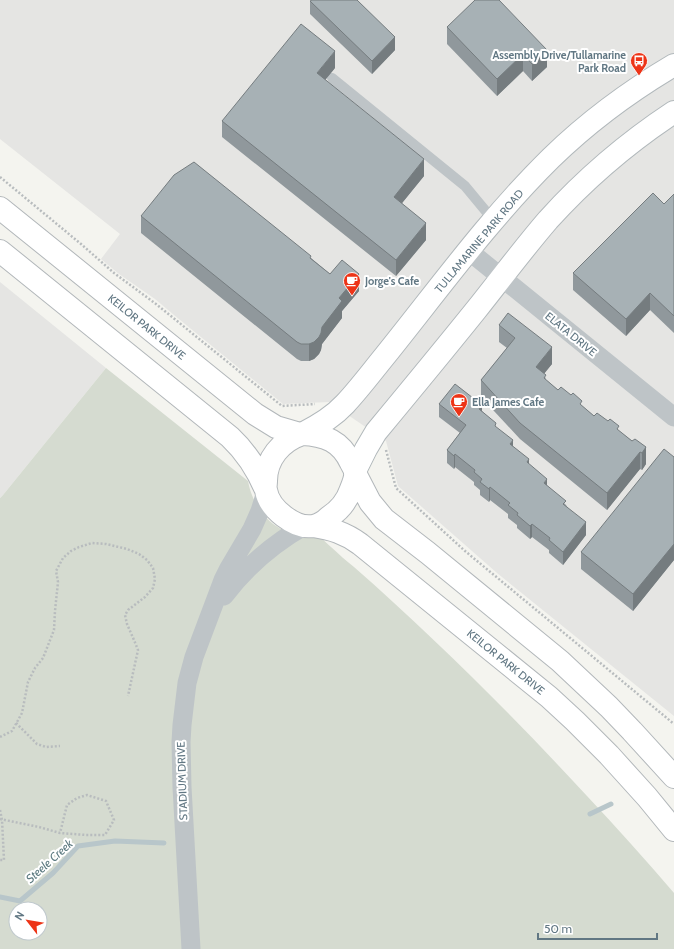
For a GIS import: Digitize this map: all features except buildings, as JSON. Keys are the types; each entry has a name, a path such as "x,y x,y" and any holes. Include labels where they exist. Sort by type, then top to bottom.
{"main road":[{"name":"TULLAMARINE PARK ROAD","path":"301,434 326,420 342,408 494,221 552,157 575,136 603,114 639,87 674,65"},
{"path":"0,251 230,437 243,450 256,469 274,507 282,515 294,522 310,525 324,521 341,508 351,491 355,472 376,432 477,309 531,240 603,165 629,144 674,112"},
{"name":"KEILOR PARK DRIVE","path":"0,208 255,414 276,427 301,434"},
{"path":"266,491 267,470 275,452 282,445 301,434 320,436 333,441 345,453 370,502 384,519 560,661 609,706 674,777"},
{"name":"KEILOR PARK DRIVE","path":"310,525 336,530 360,544 549,697 576,721 609,755 647,797 674,830"}],"street":[{"name":"ELATA DRIVE","path":"469,251 674,417"},
{"path":"209,617 223,580 252,529 266,491"},
{"path":"209,617 224,595 244,571 291,533 310,525"},
{"name":"STADIUM DRIVE","path":"191,949 182,787 182,725 187,683 194,657 209,617"}],"lane":[{"path":"332,78 465,186 494,221"}],"path":[{"path":"0,177 114,273 156,304 282,406 332,402 342,408"},
{"path":"376,432 385,439 384,441 396,488 465,551 674,724"},
{"path":"0,737 12,731 22,713 28,682 35,668 43,658 54,630 58,582 56,570 63,558 71,551 78,547 92,543 106,544 128,549 139,554 153,568 155,579 153,588 145,597 128,610 125,615 127,624 138,650 128,696"},
{"path":"16,723 37,744 46,747 60,746"},
{"path":"1,819 60,833 105,835 114,820 106,801 87,795 77,798 67,805 60,833"},
{"path":"0,810 4,860 0,860"}],"shaded area":[{"path":"0,0 674,0 674,716 497,573 398,486 386,441 329,402 283,404 155,299 119,274 101,259 120,234 0,139"},
{"path":"0,282 106,368 0,498"},
{"path":"106,368 248,481 252,496 260,510 277,527 292,532 320,537 415,622 502,707 609,820 674,893 674,949 0,949 0,498"}],"waterway":[{"name":"Steele Creek","path":"590,814 611,804"},
{"name":"Steele Creek","path":"0,897 20,901 53,873 78,846 115,841 164,843"}],"place":[{"name":"Assembly Drive/Tullamarine Park Road","path":"639,76"},
{"name":"Jorge's Cafe","path":"352,296"},
{"name":"Ella James Cafe","path":"459,417"}]}
